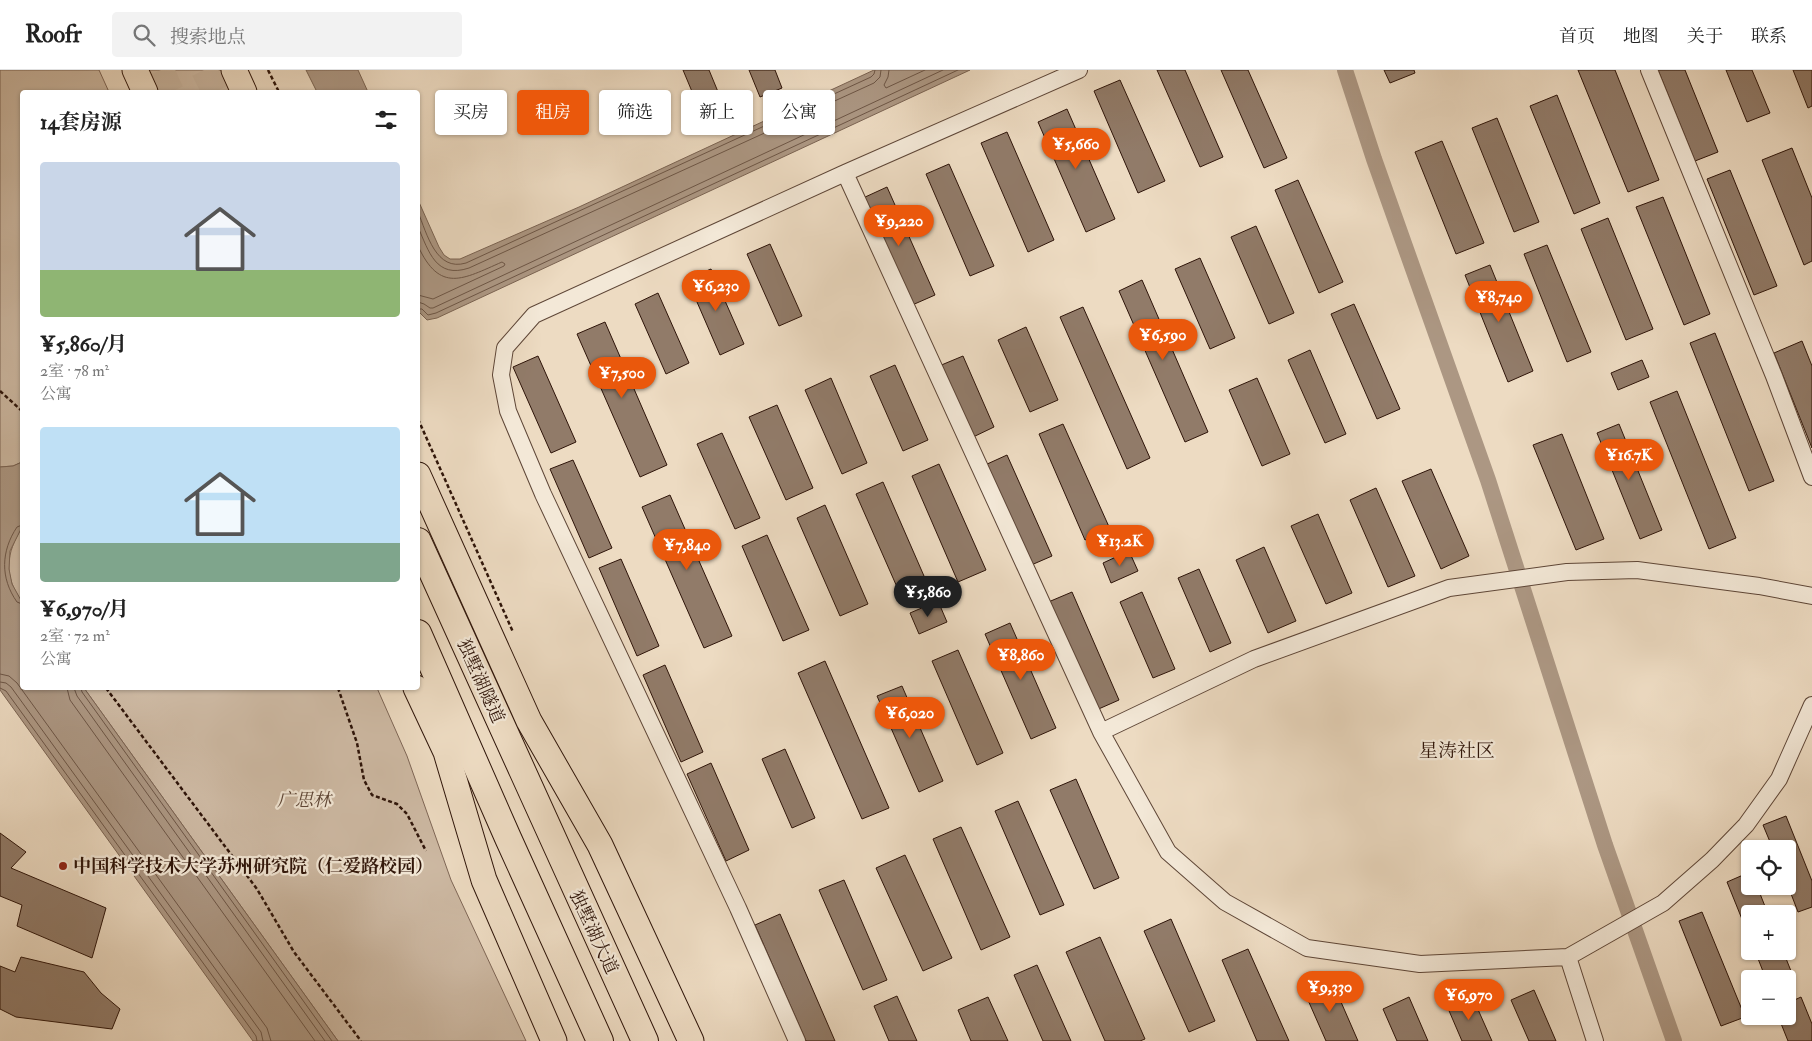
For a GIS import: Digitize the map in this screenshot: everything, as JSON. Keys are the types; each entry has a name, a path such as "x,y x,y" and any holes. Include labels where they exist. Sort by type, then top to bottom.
{"highway":[{"name":"独墅湖隧道","path":"420,545 544,822"},
{"path":"420,638 600,1041"},
{"name":"独墅湖大道","path":"544,822 644,1041"}],"main road":[{"path":"135,70 144,90"},
{"path":"234,70 243,90"},
{"path":"420,479 529,721 600,845 691,1041"},
{"path":"417,690 446,752 484,880 554,1041"}],"street":[{"path":"797,1041 738,908 543,494 508,411 501,375 505,348 534,315 844,173 1079,70"},
{"path":"1649,70 1774,376 1812,477"},
{"path":"844,173 1101,732 1168,852 1225,902 1307,948 1420,964 1568,957 1663,902 1712,860 1746,825 1779,779 1812,706"},
{"path":"1101,732 1254,659 1448,588 1567,572 1637,570 1760,586 1812,596"},
{"path":"1568,957 1596,1041"}],"path":[{"path":"268,70 278,90"},
{"path":"0,390 20,409"},
{"path":"420,423 513,632"},
{"path":"108,690 257,889 294,952 362,1041"},
{"path":"339,690 357,743 364,780 372,795 397,804 407,814 426,851"}],"green space":[{"path":"0,70 99,70 108,90 20,90 20,463 13,466 0,467"},
{"path":"142,70 225,70 235,90 150,90"},
{"path":"20,531 20,599 9,574 10,555"},
{"name":"广思林","path":"85,690 378,690 407,756 451,880 526,1041 338,1041"}],"water":[{"path":"306,70 358,70 367,90 316,90"},
{"path":"874,70 970,70 835,133 835,90 831,90"},
{"path":"763,122 763,135 830,135 437,318 427,320 420,313 420,204 444,255 450,259 460,259 579,207 734,135 753,135 753,126"},
{"path":"20,463 20,531 10,551 9,569 12,584 20,598 20,690 85,690 338,1041 253,1041 0,690 0,467 13,466"}],"building":[{"path":"683,70 709,70 717,90 691,90"},
{"path":"749,70 775,70 782,88 763,90 763,96 760,97"},
{"path":"1157,70 1185,70 1223,157 1200,167"},
{"path":"1221,70 1248,70 1287,158 1264,168"},
{"path":"1384,70 1414,70 1415,73 1390,83"},
{"path":"1578,70 1615,70 1659,180 1628,192"},
{"path":"1658,70 1685,70 1718,152 1695,161"},
{"path":"1726,70 1752,70 1770,113 1747,122"},
{"path":"1793,70 1812,70 1812,106 1808,108"},
{"path":"1120,80 1165,181 1138,193 1094,91"},
{"path":"1557,95 1600,203 1574,214 1530,106"},
{"path":"1067,109 1115,219 1086,232 1038,122"},
{"path":"1497,118 1539,222 1514,232 1472,128"},
{"path":"1007,132 1054,240 1028,252 981,143"},
{"path":"1442,141 1484,243 1456,254 1415,152"},
{"path":"1792,148 1812,198 1812,261 1804,265 1762,160"},
{"path":"949,164 994,266 970,276 926,174"},
{"path":"1730,170 1777,286 1754,295 1707,179"},
{"path":"1298,180 1343,282 1319,293 1275,190"},
{"path":"887,187 935,295 910,306 863,198"},
{"path":"1663,197 1710,314 1684,325 1636,207"},
{"path":"1608,218 1653,329 1626,340 1581,229"},
{"path":"1256,226 1294,313 1269,324 1231,237"},
{"path":"770,244 802,316 779,326 747,254"},
{"path":"1547,245 1591,352 1567,362 1524,254"},
{"path":"1200,258 1235,338 1210,349 1175,269"},
{"path":"1490,265 1533,371 1508,382 1465,275"},
{"path":"711,269 744,344 720,355 687,279"},
{"path":"1142,280 1208,432 1185,442 1119,291"},
{"path":"658,293 689,363 666,374 635,304"},
{"path":"1354,304 1400,409 1377,419 1331,314"},
{"path":"1083,307 1150,458 1127,469 1060,317"},
{"path":"605,322 667,465 640,477 577,334"},
{"path":"1026,327 1058,400 1030,412 998,340"},
{"path":"1715,333 1774,481 1749,491 1690,343"},
{"path":"1802,341 1812,366 1812,448 1774,353"},
{"path":"1310,350 1346,434 1325,443 1288,360"},
{"path":"538,356 576,442 551,453 513,367"},
{"path":"963,356 994,427 971,438 939,366"},
{"path":"1642,360 1649,377 1618,390 1611,373"},
{"path":"895,365 928,440 903,451 870,376"},
{"path":"831,378 867,463 842,474 805,390"},
{"path":"1257,378 1290,454 1262,466 1229,390"},
{"path":"1677,391 1736,538 1709,549 1650,402"},
{"path":"777,405 813,488 786,500 749,417"},
{"path":"1063,424 1110,529 1085,540 1039,434"},
{"path":"1619,424 1662,530 1640,539 1597,433"},
{"path":"722,433 760,518 735,529 697,444"},
{"path":"1562,434 1604,539 1576,550 1533,445"},
{"path":"1007,455 1052,556 1029,566 985,465"},
{"path":"573,460 612,548 589,558 550,469"},
{"path":"939,464 986,570 958,582 912,476"},
{"path":"1431,469 1469,556 1441,569 1402,481"},
{"path":"883,482 924,576 897,587 856,494"},
{"path":"1376,488 1415,576 1388,587 1350,500"},
{"path":"670,495 732,636 704,648 642,507"},
{"path":"825,505 868,604 840,616 797,518"},
{"path":"1318,514 1352,593 1326,604 1291,526"},
{"path":"767,535 809,630 783,641 742,546"},
{"path":"1264,547 1296,621 1268,633 1236,560"},
{"path":"1129,551 1138,571 1111,583 1103,563"},
{"path":"621,559 659,646 637,656 599,568"},
{"path":"1199,569 1231,643 1210,652 1178,578"},
{"path":"1072,592 1119,700 1094,711 1046,603"},
{"path":"1142,592 1175,669 1153,678 1120,602"},
{"path":"938,601 947,622 919,634 910,613"},
{"path":"1010,623 1056,728 1031,739 985,634"},
{"path":"958,650 1003,753 977,765 932,661"},
{"path":"825,661 889,808 862,819 798,673"},
{"path":"665,665 703,752 681,762 643,675"},
{"path":"902,686 943,781 919,792 877,696"},
{"path":"785,749 815,818 792,828 762,759"},
{"path":"711,763 749,850 726,861 687,774"},
{"path":"1076,779 1119,878 1094,889 1050,790"},
{"path":"1018,801 1064,905 1040,915 995,811"},
{"path":"1786,816 1796,840 1769,840 1763,825"},
{"path":"961,827 1010,937 981,950 933,839"},
{"path":"0,833 26,852 11,868 106,908 92,958 17,926 22,905 0,896"},
{"path":"1796,841 1812,881 1812,907 1798,912 1791,895 1796,895"},
{"path":"905,855 952,958 923,971 876,868"},
{"path":"1741,876 1741,895 1761,895 1764,905 1741,905 1741,917 1727,882"},
{"path":"844,880 887,980 863,990 819,890"},
{"path":"1702,912 1741,1007 1741,1018 1721,1026 1679,921"},
{"path":"780,914 835,1041 806,1041 755,925"},
{"path":"1171,919 1215,1021 1189,1032 1144,931"},
{"path":"1100,937 1145,1039 1140,1041 1105,1041 1066,952"},
{"path":"1248,949 1289,1041 1257,1041 1222,960"},
{"path":"21,957 84,972 101,993 120,1009 112,1029 16,1017 0,1009 0,966 15,972"},
{"path":"1759,960 1787,960 1791,970 1762,970"},
{"path":"1037,965 1071,1041 1043,1041 1014,975"},
{"path":"1331,979 1358,1041 1326,1041 1304,991"},
{"path":"1534,990 1556,1041 1529,1041 1511,1000"},
{"path":"897,996 917,1041 889,1041 874,1006"},
{"path":"1472,996 1492,1041 1462,1041 1447,1006"},
{"path":"988,997 1008,1041 971,1041 958,1010"},
{"path":"1409,997 1428,1041 1397,1041 1383,1009"},
{"path":"1801,997 1812,1024 1812,1041 1788,1041 1782,1025 1796,1025 1796,999"}],"waterway":[{"path":"1345,70 1374,159 1488,480 1605,845 1674,1041"}],"tunnel":[{"path":"161,70 170,90"},
{"path":"204,70 214,90"}],"place":[{"name":"中国科学技术大学苏州研究院（仁爱路校园）","path":"63,866"}],"district":[{"name":"星涛社区","path":"1457,750"}]}
